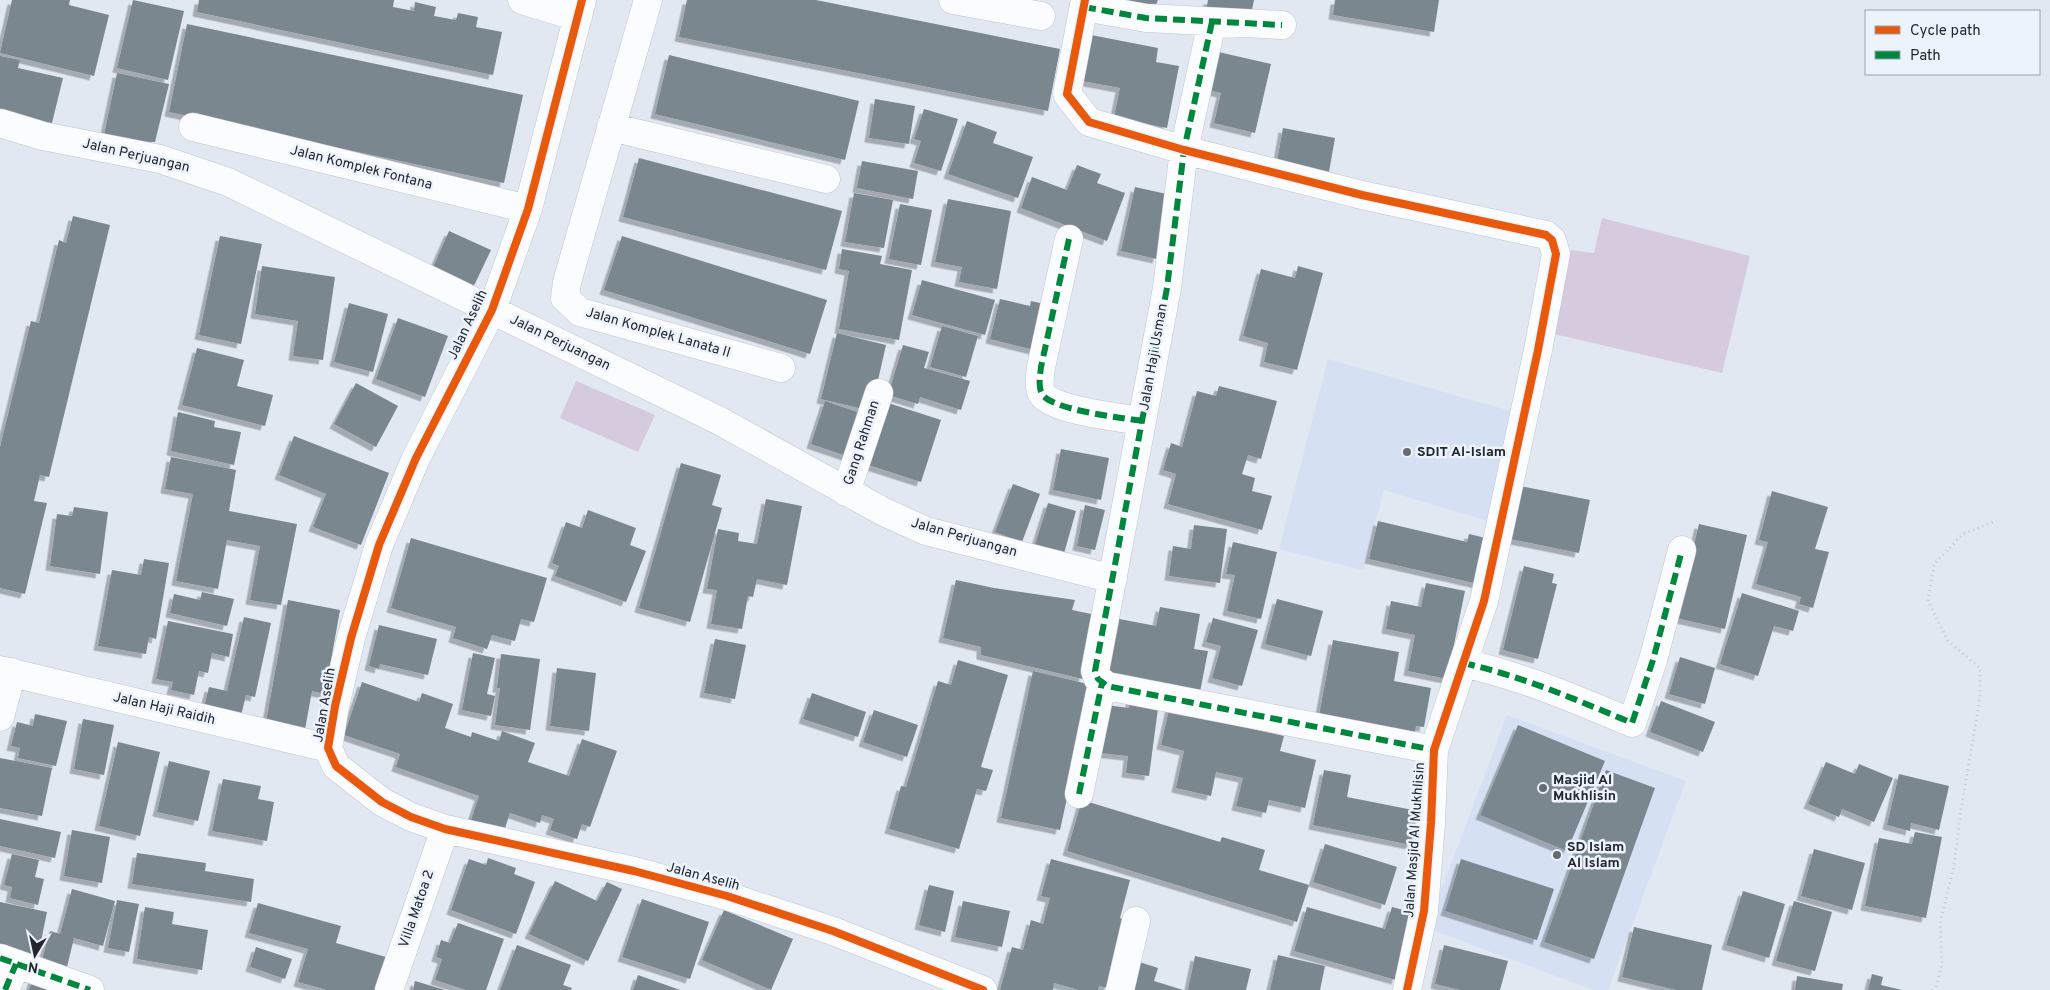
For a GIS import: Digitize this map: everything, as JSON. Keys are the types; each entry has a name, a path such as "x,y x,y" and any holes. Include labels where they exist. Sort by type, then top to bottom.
{"street":[{"path":"522,0 580,9"},
{"name":"Jalan Komplek Lanata II","path":"648,0 567,282 565,298 580,312 781,368"},
{"path":"953,0 1041,16"},
{"name":"Jalan Aselih","path":"580,9 528,209 492,310 416,458 379,546 351,638 335,706 328,748 336,766 382,802 411,817 445,829 634,872 726,896 833,931 984,990"},
{"path":"1282,25 1146,18 1083,10 1067,94 1089,122 1184,150 1362,195 1546,235 1552,240 1556,254 1538,350 1484,601 1434,750"},
{"name":"Jalan Haji Usman","path":"1105,684 1095,671 1167,288 1184,150 1212,22"},
{"name":"Jalan Perjuangan","path":"0,123 43,136 160,159 228,182 718,420 846,492 926,531 1113,579"},
{"name":"Jalan Komplek Fontana","path":"193,127 528,209"},
{"path":"611,127 826,179"},
{"path":"1068,239 1041,368 1040,388 1042,395 1048,402 1063,406 1142,421"},
{"name":"Gang Rahman","path":"846,492 879,393"},
{"path":"1463,664 1497,671 1562,694 1632,723 1653,660 1682,550"},
{"path":"0,717 6,671"},
{"name":"Jalan Haji Raidih","path":"6,671 328,748"},
{"path":"1078,794 1105,684"},
{"name":"Jalan Masjid Al Mukhlisin","path":"1105,684 1434,750 1431,823 1424,911 1407,990"},
{"name":"Villa Matoa 2","path":"389,990 445,829"},
{"path":"1120,990 1136,921"},
{"path":"5,990 8,961 90,990"}],"path":[{"path":"1932,990 1940,974 1942,964 1940,923 1954,866 1960,815 1980,698 1980,668 1948,641 1928,601 1934,564 1963,534 1995,521"}],"shaded area":[{"path":"1602,218 1750,256 1722,373 1550,333 1570,250 1594,253"},
{"name":"SDIT Al-Islam","path":"1328,359 1521,414 1491,522 1384,490 1363,570 1279,549"},
{"path":"576,381 655,415 638,452 560,418"},
{"name":"SD Islam Al Islam","path":"1507,715 1686,781 1608,990 1593,990 1427,928"}],"building":[{"path":"12,0 70,0 69,5 109,15 94,76 0,53"},
{"path":"133,0 184,11 168,80 117,68"},
{"path":"199,0 394,0 393,7 414,11 415,2 436,7 434,16 456,20 458,13 478,17 476,27 502,32 493,75 197,12"},
{"path":"687,0 816,0 1060,49 1048,111 679,37"},
{"path":"1127,0 1158,0 1155,7"},
{"path":"1208,0 1254,0 1250,20 1206,11"},
{"path":"1335,0 1439,0 1434,32 1333,15"},
{"path":"187,24 523,95 504,183 169,112"},
{"path":"1086,34 1158,48 1156,62 1179,66 1167,128 1114,117 1120,88 1077,80"},
{"path":"1214,51 1271,64 1255,133 1214,123 1221,93 1205,89"},
{"path":"669,55 859,101 845,160 655,114"},
{"path":"0,56 20,60 18,68 63,78 51,127 0,115"},
{"path":"117,73 169,84 155,142 103,140"},
{"path":"875,99 915,106 909,144 869,138"},
{"path":"924,109 958,119 941,171 914,163 921,141 914,139"},
{"path":"967,121 997,132 993,143 1033,157 1018,198 948,174"},
{"path":"1283,128 1335,138 1329,172 1277,162"},
{"path":"639,158 842,211 826,270 623,217"},
{"path":"862,161 918,171 913,199 857,188"},
{"path":"1077,165 1101,174 1097,183 1125,193 1107,241 1021,208 1032,177 1067,190"},
{"path":"1135,187 1171,195 1157,259 1121,251"},
{"path":"854,193 893,200 884,248 845,242"},
{"path":"948,199 1011,211 997,289 959,282 962,267 935,262"},
{"path":"900,204 932,210 921,265 889,259"},
{"path":"73,216 110,225 49,477 40,475 34,501 47,503 25,594 0,588 0,447 31,321 39,323 59,240 66,243"},
{"path":"449,231 491,250 471,292 430,274"},
{"path":"220,236 262,244 241,344 199,335"},
{"path":"622,236 827,300 810,354 604,290"},
{"path":"842,249 882,256 880,264 912,270 899,340 839,329 849,271 839,269"},
{"path":"262,266 335,277 323,360 293,356 298,321 255,314"},
{"path":"1298,266 1323,273 1297,370 1264,362 1268,343 1243,336 1261,269 1295,278"},
{"path":"922,280 995,300 985,335 912,315"},
{"path":"1000,299 1030,306 1031,301 1053,306 1042,352 990,339"},
{"path":"349,303 388,314 373,372 334,362"},
{"path":"398,318 448,336 425,397 376,379"},
{"path":"942,326 978,336 966,377 930,367"},
{"path":"837,333 886,345 871,411 821,399"},
{"path":"903,345 929,352 924,368 970,381 961,410 920,397 918,404 888,395"},
{"path":"197,348 244,360 237,386 273,395 265,426 182,405"},
{"path":"356,383 398,406 376,447 334,424"},
{"path":"1219,386 1277,401 1261,459 1248,455 1242,474 1255,478 1252,491 1272,496 1262,530 1168,504 1176,474 1163,470 1171,443 1182,447 1197,391 1216,396"},
{"path":"879,400 941,420 921,482 859,462"},
{"path":"825,401 869,416 855,459 811,444"},
{"path":"178,412 215,421 214,427 241,432 234,465 171,451"},
{"path":"294,436 389,473 361,545 313,527 326,494 279,475"},
{"path":"1061,449 1109,458 1101,500 1053,490"},
{"path":"171,457 236,470 229,511 297,524 281,605 250,600 260,546 227,540 218,589 176,581 193,494 165,489"},
{"path":"681,463 721,475 712,505 722,508 690,622 639,608"},
{"path":"1013,484 1040,494 1022,542 995,532"},
{"path":"1515,485 1590,500 1579,553 1505,538"},
{"path":"1772,491 1828,507 1815,549 1829,552 1813,608 1799,604 1801,597 1756,584 1768,542 1759,540"},
{"path":"766,499 802,506 787,585 757,579 753,597 748,596 742,629 711,624 717,590 707,589 718,529 739,533 738,541 757,544"},
{"path":"1048,503 1076,511 1063,557 1034,548"},
{"path":"1085,505 1105,510 1095,550 1077,546"},
{"path":"74,507 108,512 100,574 50,566 57,514 72,516"},
{"path":"588,510 636,528 630,545 646,551 626,602 555,576 559,566 552,563 566,522 582,528"},
{"path":"1378,521 1467,542 1469,534 1494,540 1483,585 1369,559"},
{"path":"1699,524 1747,535 1725,629 1676,618"},
{"path":"1194,525 1227,529 1220,583 1169,576 1173,546 1191,549"},
{"path":"411,538 547,578 534,622 521,619 515,641 492,635 487,649 453,638 456,627 391,608"},
{"path":"1233,542 1277,552 1261,619 1227,611 1235,575 1226,574"},
{"path":"144,559 169,563 156,639 149,637 146,654 98,646 112,570 141,575"},
{"path":"1524,566 1554,574 1552,583 1557,584 1538,659 1503,650"},
{"path":"956,580 994,588 1075,600 1072,610 1096,615 1083,679 981,655 981,647 943,638"},
{"path":"1426,583 1465,591 1447,679 1408,671 1415,635 1386,629 1391,601 1421,607"},
{"path":"202,592 234,599 227,626 170,613 174,594 200,600"},
{"path":"1742,593 1799,611 1793,631 1774,626 1758,676 1720,664"},
{"path":"1277,599 1323,611 1311,656 1265,644"},
{"path":"288,600 340,610 325,694 312,691 304,735 265,728"},
{"path":"1160,607 1200,614 1194,649 1208,651 1200,692 1102,673 1114,618 1156,626"},
{"path":"244,617 271,623 255,697 246,695 240,720 203,712 209,687 227,691"},
{"path":"1213,618 1258,630 1242,686 1212,678 1221,646 1206,642"},
{"path":"168,621 233,634 229,657 212,653 208,673 199,671 194,695 171,690 173,682 156,679"},
{"path":"379,625 437,639 428,675 380,664 379,669 369,666"},
{"path":"715,639 746,645 735,699 704,693"},
{"path":"1333,640 1399,652 1394,681 1431,688 1424,727 1416,726 1414,738 1318,721"},
{"path":"473,653 495,658 487,694 495,696 491,716 462,710"},
{"path":"501,654 540,659 530,730 495,725 500,688 497,688"},
{"path":"1680,657 1715,668 1705,704 1669,694"},
{"path":"958,660 1008,675 981,767 993,770 986,791 977,789 959,849 889,829 901,786 906,787 938,681 951,685"},
{"path":"557,668 596,673 589,731 550,726"},
{"path":"1033,671 1092,685 1060,830 1001,818"},
{"path":"362,682 419,702 422,693 453,704 445,728 471,737 472,732 499,741 502,731 535,743 528,762 569,776 582,739 617,751 590,827 582,824 577,839 550,830 554,819 542,815 540,823 510,813 504,831 471,820 479,796 396,767 400,754 344,735"},
{"path":"812,693 866,712 858,737 803,719"},
{"path":"1131,697 1159,701 1149,776 1126,773 1128,756 1099,753 1106,705 1129,708"},
{"path":"1171,701 1192,715 1284,736 1280,751 1316,760 1305,808 1269,800 1266,813 1236,806 1243,778 1216,772 1211,796 1176,788 1184,751 1161,745"},
{"path":"1661,701 1715,722 1703,752 1650,732"},
{"path":"874,710 918,725 907,757 863,742"},
{"path":"35,714 67,721 56,766 18,758 20,748 11,746 17,722 33,726"},
{"path":"83,719 114,725 104,775 74,769"},
{"name":"Masjid Al Mukhlisin","path":"1518,725 1605,761 1567,851 1480,815"},
{"path":"118,742 160,752 140,836 99,826"},
{"path":"0,758 52,768 42,816 0,808"},
{"path":"169,761 210,771 198,821 157,812"},
{"path":"1826,762 1855,774 1859,764 1893,778 1874,822 1842,809 1839,817 1808,804"},
{"path":"1324,770 1351,775 1347,797 1418,811 1411,845 1313,825"},
{"path":"1606,770 1655,788 1594,959 1544,942"},
{"path":"1899,774 1949,786 1939,830 1911,823 1910,831 1887,825"},
{"path":"223,779 261,786 258,799 274,802 267,841 212,831"},
{"path":"1082,800 1220,842 1222,837 1265,850 1259,870 1309,885 1297,922 1067,851"},
{"path":"0,819 61,832 55,858 0,846"},
{"path":"72,830 110,837 102,883 64,876"},
{"path":"1915,832 1942,837 1926,918 1865,906 1879,838 1912,844"},
{"path":"1325,844 1397,867 1385,905 1313,882"},
{"path":"1814,849 1865,863 1852,910 1801,896"},
{"path":"137,853 206,863 205,871 254,879 251,902 132,884"},
{"path":"12,854 39,860 35,877 44,879 38,905 10,898 12,887 4,885"},
{"path":"488,858 516,868 514,874 535,882 516,934 451,910 469,859 486,865"},
{"path":"1051,859 1130,880 1120,918 1127,921 1108,988 1099,986 1098,990 1079,990 1054,983 1053,990 1000,990 1012,947 1023,950 1031,920 1043,924 1050,898 1041,896"},
{"path":"1461,859 1554,889 1537,940 1445,911"},
{"path":"555,881 597,901 607,882 622,889 588,961 529,934"},
{"path":"929,885 954,891 945,932 919,925"},
{"path":"72,889 115,901 103,946 74,938 67,967 42,960 50,931 60,934"},
{"path":"1743,891 1785,904 1769,958 1726,945"},
{"path":"642,899 709,922 690,979 622,957"},
{"path":"117,900 139,904 129,952 108,948"},
{"path":"963,901 1010,911 1002,947 955,937"},
{"path":"1794,901 1832,912 1815,971 1776,961"},
{"path":"0,902 47,912 37,961 0,952"},
{"path":"258,903 341,926 336,943 386,957 376,990 327,990 298,982 308,949 249,933"},
{"path":"145,907 174,912 172,924 208,930 202,970 137,959"},
{"path":"1307,907 1385,929 1392,907 1415,913 1396,980 1294,951"},
{"path":"724,910 793,939 771,990 702,960"},
{"path":"458,923 504,939 486,990 466,990 435,980 442,959 436,957 441,940 450,943"},
{"path":"1634,927 1712,945 1702,990 1676,990 1622,977"},
{"path":"517,945 571,965 563,985 572,988 571,990 500,990"},
{"path":"1444,945 1508,961 1500,990 1460,990 1435,984"},
{"path":"256,947 292,959 285,979 250,967"},
{"path":"1278,955 1325,966 1320,990 1270,990"},
{"path":"1195,956 1251,969 1246,990 1188,990"},
{"path":"1133,960 1158,968 1154,981 1183,990 1124,990"},
{"path":"1872,974 1883,977 1881,985 1902,990 1868,990"},
{"path":"638,975 680,990 633,990"},
{"path":"1797,976 1843,984 1842,990 1795,990"},
{"path":"33,978 65,990 29,990"},
{"path":"415,981 445,990 413,990"}],"marked path":[{"path":"1084,7 1146,18 1282,25"},
{"path":"1212,22 1184,150 1167,288 1095,671 1098,679 1107,686 1434,750 1435,745"},
{"path":"1069,239 1041,367 1040,388 1042,394 1048,400 1073,409 1142,421"},
{"path":"1463,663 1528,682 1632,723 1653,660 1682,550"},
{"path":"1079,794 1102,683"},
{"path":"0,958 90,990"},
{"path":"5,990 16,964"}],"cycle path":[{"path":"582,0 528,209 492,310 416,458 379,545 351,638 335,706 328,748 336,766 382,802 411,817 445,829 634,871 727,896 833,931 983,990"},
{"path":"1085,0 1067,94 1089,122 1184,150 1362,195 1546,235 1552,240 1556,254 1538,350 1484,601 1434,750 1431,823 1424,911 1407,990"}],"place":[{"name":"SDIT Al-Islam","path":"1407,452"},
{"name":"Masjid Al Mukhlisin","path":"1543,788"},
{"name":"SD Islam Al Islam","path":"1557,855"}]}
